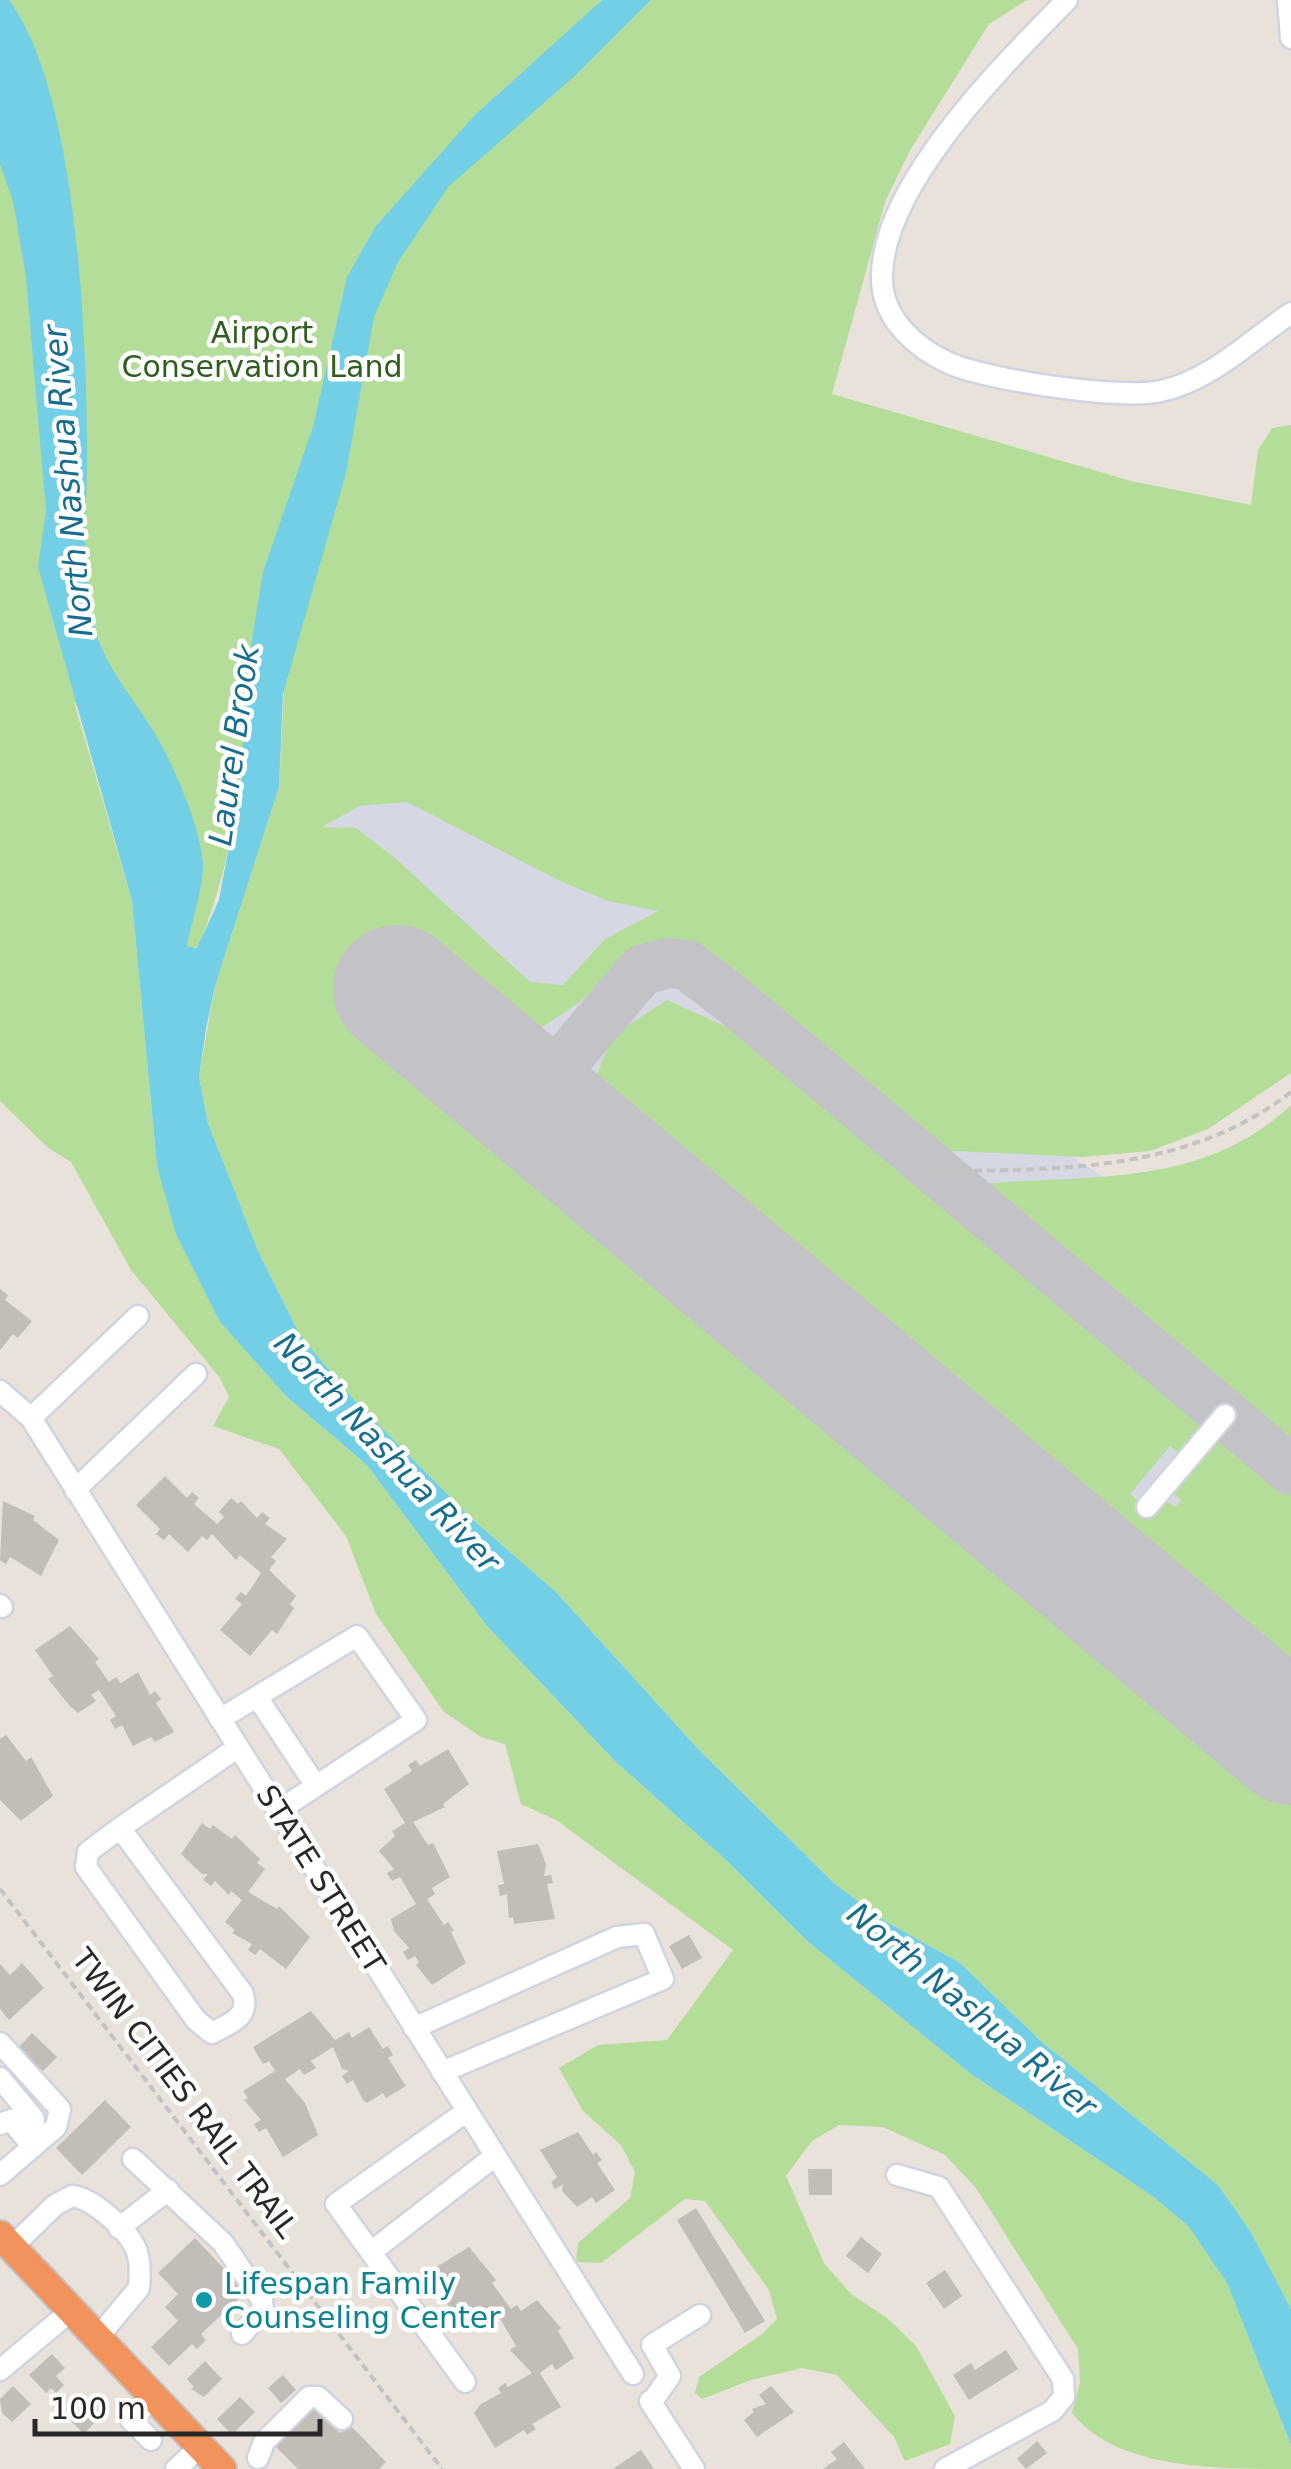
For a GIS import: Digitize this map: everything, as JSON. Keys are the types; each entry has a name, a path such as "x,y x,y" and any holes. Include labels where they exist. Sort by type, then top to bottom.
{"highway":[{"path":"4,2242 222,2469"}],"street":[{"path":"1068,0 967,102 896,221 882,280 896,324 952,364 1072,388 1142,393 1194,380 1291,313"},
{"path":"1288,0 1291,38"},
{"path":"31,1418 138,1316"},
{"path":"75,1490 196,1374"},
{"name":"STATE STREET","path":"0,1391 31,1418 634,2374"},
{"path":"1147,1507 1225,1415"},
{"path":"220,1719 358,1636 416,1720 278,1811"},
{"path":"256,1697 316,1786"},
{"path":"120,1828 244,1994 247,2005 243,2016 212,2034 196,2020 86,1867 88,1852 120,1828 238,1748"},
{"path":"414,2028 616,1937 644,1934 663,1978 442,2072"},
{"path":"0,2043 60,2109 56,2127 3,2167"},
{"path":"0,2078 34,2119 36,2143"},
{"path":"464,2382 336,2204 467,2112"},
{"path":"0,2124 11,2120 36,2143"},
{"path":"371,2252 495,2156"},
{"path":"133,2158 223,2243 262,2300 263,2310 242,2334"},
{"path":"897,2175 939,2187 1056,2365 1064,2391 1052,2411 945,2469"},
{"path":"118,2228 168,2190"},
{"path":"4,2242 72,2196 88,2200 118,2228 138,2252 139,2288 98,2337"},
{"path":"0,2370 72,2310"},
{"path":"694,2469 651,2402 670,2376 652,2344 700,2314"},
{"path":"152,2440 131,2420 154,2397"},
{"path":"257,2465 264,2442 309,2397 318,2397 342,2419"},
{"path":"176,2469 200,2446"}],"path":[{"path":"935,1171 1048,1170 1150,1158 1237,1126 1291,1092"},
{"name":"TWIN CITIES RAIL TRAIL","path":"0,1889 442,2469"}],"shaded area":[{"path":"291,757 434,780 943,1074 1291,1297 1291,2215 850,1816 264,875"}],"green space":[{"name":"Airport Conservation Land","path":"0,0 602,0 498,100 577,74 651,0 1027,0 989,24 909,152 885,202 832,394 1131,481 1251,505 1258,450 1272,428 1291,425 1291,1073 1208,1129 1150,1151 1082,1157 935,1150 708,957 686,950 667,949 636,958 524,1039 421,954 368,1022 1291,1799 1291,2309 1252,2234 1218,2185 1043,2043 960,1963 883,1920 834,1883 699,1750 556,1592 471,1518 354,1400 300,1335 258,1251 208,1123 199,1077 215,986 279,787 284,689 244,724 231,838 198,948 187,946 203,863 74,702 132,901 157,1166 220,1322 287,1397 367,1465 487,1626 615,1761 727,1861 807,1941 971,2074 1155,2198 1189,2227 1227,2283 1291,2445 1291,2469 1170,2462 1114,2445 1091,2431 1072,2413 1080,2382 1078,2349 976,2188 945,2155 883,2127 839,2125 812,2141 786,2176 824,2263 851,2294 887,2318 916,2346 955,2416 950,2444 905,2461 894,2437 837,2375 802,2368 751,2380 702,2399 695,2393 699,2377 762,2334 777,2319 769,2290 705,2201 685,2199 601,2263 576,2262 578,2243 630,2198 635,2172 621,2145 583,2111 559,2068 598,2045 667,2040 733,1950 556,1820 521,1804 505,1744 481,1737 444,1712 376,1614 346,1536 279,1449 213,1426 229,1397 220,1378 131,1270 71,1162 47,1147 0,1101","holes":["407,802 562,882 608,901 658,911 605,939 563,985 530,982 394,857 356,828 322,827 360,806"]},
{"path":"667,1000 729,1028 856,1125 1210,1422 1182,1456 1170,1446 1130,1494 1150,1511 1163,1499 1175,1507 1181,1500 1170,1490 1220,1431 1291,1489 1291,1683 589,1093 613,1035"},
{"path":"1291,1105 1291,1447 980,1184 1104,1176 1183,1164 1221,1151 1257,1132"}],"water":[{"name":"North Nashua River","path":"0,0 9,0 32,42 50,94 74,220 85,350 85,549 92,618 103,651 160,742 191,814 203,864 187,946 197,948 219,900 241,783 246,677 263,572 313,427 347,277 376,226 474,116 602,0 651,0 577,74 448,187 398,262 374,317 346,473 283,694 279,787 215,986 206,1029 199,1077 208,1123 258,1251 300,1335 354,1400 471,1518 556,1592 699,1750 834,1883 883,1920 960,1963 1043,2043 1218,2185 1252,2234 1291,2309 1291,2445 1227,2283 1189,2227 1155,2198 971,2074 807,1941 727,1861 615,1761 487,1626 367,1465 287,1397 220,1322 176,1234 157,1166 132,901 38,567 46,511 26,277 13,201 0,164"}],"building":[{"path":"0,1289 8,1295 5,1300 32,1321 18,1338 13,1334 0,1350"},
{"path":"165,1476 187,1498 192,1492 199,1498 194,1504 217,1524 224,1517 219,1512 231,1498 238,1504 241,1501 257,1518 262,1512 270,1518 265,1524 287,1539 271,1557 276,1561 269,1570 296,1596 290,1604 294,1608 277,1634 272,1630 250,1656 220,1630 242,1604 235,1599 241,1592 246,1596 261,1573 240,1555 236,1560 212,1534 207,1540 202,1536 188,1552 169,1534 164,1540 156,1534 160,1529 136,1505"},
{"path":"3,1501 35,1516 33,1520 59,1540 41,1576 10,1557 6,1564 0,1560"},
{"path":"70,1626 99,1659 95,1662 109,1682 116,1677 121,1683 138,1672 150,1695 155,1691 161,1699 156,1703 174,1732 155,1742 151,1737 133,1746 122,1725 115,1729 110,1720 116,1716 99,1690 91,1695 96,1701 78,1713 69,1705 48,1679 53,1676 35,1650"},
{"path":"6,1735 26,1761 31,1757 53,1796 21,1821 0,1800 0,1739"},
{"path":"448,1749 469,1784 443,1804 445,1807 413,1822 428,1845 433,1843 450,1877 432,1888 435,1894 427,1899 444,1925 448,1922 454,1931 451,1932 466,1963 432,1985 416,1965 419,1962 415,1956 408,1960 403,1952 409,1948 394,1931 391,1919 416,1904 400,1877 392,1881 387,1873 394,1869 379,1851 395,1836 392,1831 405,1823 384,1789 412,1771 408,1765 416,1760 420,1766"},
{"path":"202,1823 210,1829 213,1825 232,1839 235,1835 260,1859 257,1863 265,1869 248,1892 277,1909 279,1906 310,1937 286,1969 260,1949 255,1955 248,1950 252,1944 232,1933 235,1930 225,1922 242,1900 231,1891 229,1895 215,1881 211,1886 203,1880 208,1874 202,1874 181,1854"},
{"path":"538,1844 546,1864 544,1876 551,1875 553,1883 547,1884 555,1919 514,1924 513,1917 509,1918 507,1894 500,1896 498,1885 504,1884 497,1851"},
{"path":"689,1935 702,1958 682,1969 669,1946"},
{"path":"22,1963 44,1988 9,2020 0,2009 0,1964 10,1975"},
{"path":"311,2011 335,2040 349,2032 352,2038 369,2027 383,2049 388,2046 393,2055 388,2058 406,2086 386,2098 383,2093 367,2103 353,2080 347,2084 342,2076 349,2071 342,2069 333,2047 311,2061 316,2068 304,2075 300,2069 285,2079 305,2103 318,2135 283,2157 266,2128 259,2132 254,2124 261,2120 244,2100 248,2098 243,2091 275,2071 269,2061 263,2064 253,2047"},
{"path":"32,2033 57,2057 43,2071 16,2050"},
{"path":"105,2100 131,2127 82,2175 56,2148"},
{"path":"578,2132 593,2155 596,2152 602,2160 597,2163 615,2190 596,2203 592,2197 577,2207 562,2191 563,2184 555,2189 551,2182 557,2177 540,2150"},
{"path":"808,2169 832,2169 832,2195 809,2195"},
{"path":"696,2208 765,2321 745,2333 677,2220"},
{"path":"861,2237 882,2254 868,2273 846,2256"},
{"name":"Lifespan Family Counseling Center","path":"195,2238 246,2292 201,2334 206,2340 197,2349 192,2344 169,2366 151,2347 178,2321 165,2307 178,2294 158,2273"},
{"path":"469,2247 496,2280 492,2283 511,2309 517,2305 521,2311 537,2300 561,2328 558,2331 574,2358 556,2370 552,2364 540,2373 561,2407 532,2424 536,2429 527,2435 524,2430 495,2448 474,2413 481,2404 501,2393 498,2388 505,2383 508,2387 532,2373 510,2350 516,2346 499,2317 474,2331 445,2302 452,2297 435,2279 438,2277 433,2269"},
{"path":"945,2270 962,2296 944,2309 926,2283"},
{"path":"1006,2350 1018,2369 969,2400 953,2375 971,2363 975,2370"},
{"path":"52,2354 65,2368 56,2376 64,2385 56,2393 51,2388 46,2393 29,2375"},
{"path":"205,2361 222,2379 204,2397 191,2389 194,2387 187,2379"},
{"path":"283,2375 296,2390 281,2403 268,2388"},
{"path":"13,2386 31,2404 12,2422 2,2413 0,2399"},
{"path":"771,2386 794,2412 757,2437 744,2420 754,2412 752,2409 766,2404 759,2395"},
{"path":"92,2396 106,2410 84,2434 69,2419"},
{"path":"240,2397 255,2412 232,2435 217,2419"},
{"path":"310,2402 340,2433 349,2424 386,2462 379,2469 298,2469 270,2441"},
{"path":"1037,2441 1047,2453 1026,2469 1017,2459"},
{"path":"844,2442 865,2469 823,2469 837,2459 831,2452"},
{"path":"641,2450 654,2469 613,2469"}],"taxiway":[{"path":"530,1102 642,970 668,963 687,965 1291,1470"}],"runway":[{"path":"397,989 1291,1741"}],"place":[{"name":"Lifespan Family Counseling Center","path":"204,2300"}],"water label":[{"name":"Laurel Brook","path":"234,745"}]}
